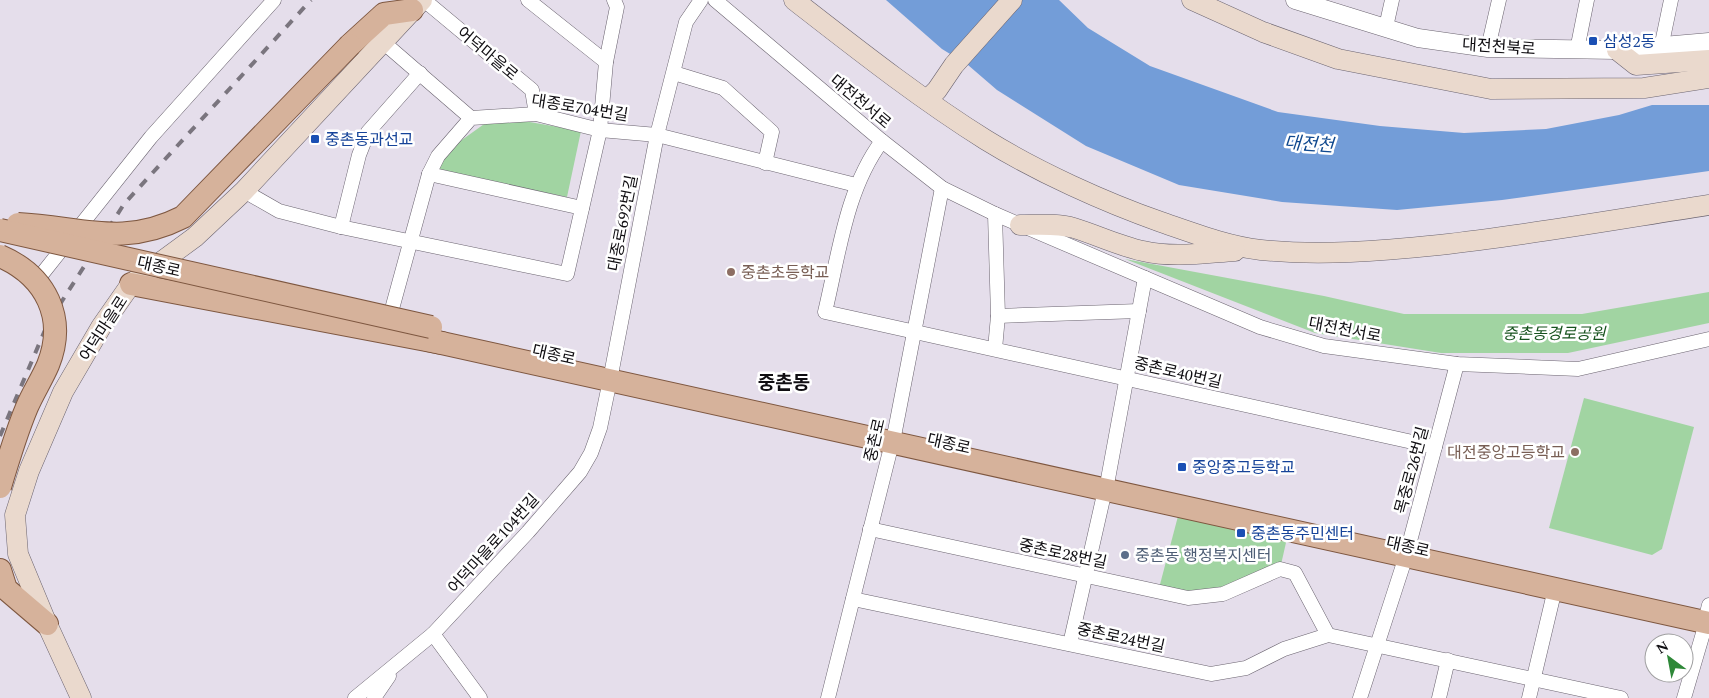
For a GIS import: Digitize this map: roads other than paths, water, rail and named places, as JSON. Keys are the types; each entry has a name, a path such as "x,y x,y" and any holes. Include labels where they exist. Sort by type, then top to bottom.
{"main road":[{"path":"794,0 888,73 988,141 1063,181 1139,214 1185,230 1260,250"},
{"path":"927,100 937,90 954,65 1012,0"},
{"path":"1192,0 1263,32 1338,59 1491,89 1644,88 1709,78"},
{"path":"0,224 51,225 98,234 141,233 164,227 183,217 350,45 384,14 419,3"},
{"name":"어덕마을로","path":"81,698 46,624 18,554 16,515 29,471 63,392 101,327 131,284 195,237 244,191 419,3"},
{"path":"1617,50 1636,65 1709,60"},
{"path":"1020,225 1057,224 1144,252 1179,254 1260,250 1330,252 1400,249 1479,240 1709,205"},
{"name":"대종로","path":"0,230 438,335 611,374 1407,551 1708,615"},
{"name":"대종로","path":"0,246 438,335"},
{"path":"0,256 18,264 33,276 44,290 54,322 55,341 48,364 28,406 10,451 0,487"},
{"path":"131,284 438,335 442,323 392,309 166,257"},
{"name":"대종로","path":"1407,551 1555,589 1708,615"},
{"path":"0,570 6,588 46,624"}],"street":[{"path":"42,274 151,137 274,0"},
{"path":"528,0 606,62"},
{"path":"244,191 279,211 409,242 567,274 600,130 606,62 617,7 614,0"},
{"name":"대종로692번길","path":"611,374 657,135 686,22 701,0"},
{"name":"대전천서로","path":"715,0 882,141 942,188 994,214 1260,326 1324,346 1457,364 1578,369 1709,339"},
{"name":"대전천북로","path":"1295,0 1418,38 1488,48 1617,50 1661,48 1709,42"},
{"path":"1386,28 1392,0"},
{"path":"1488,48 1499,0"},
{"path":"1576,50 1587,0"},
{"path":"1661,48 1671,0"},
{"name":"어덕마을로","path":"419,3 532,90 536,114"},
{"path":"383,42 471,118 438,156 429,174 392,309"},
{"path":"342,227 359,155 368,132 420,73"},
{"path":"674,73 723,88 772,132 765,163"},
{"name":"대종로704번길","path":"471,118 536,114 600,130 657,135 856,185"},
{"path":"856,185 870,158 882,141"},
{"path":"429,174 582,208"},
{"name":"중촌로40번길","path":"856,185 825,312 1435,447"},
{"name":"중촌로","path":"828,698 893,437 942,188"},
{"path":"994,214 998,316 995,349"},
{"path":"1070,644 1107,484 1145,278"},
{"path":"998,316 1139,311"},
{"name":"목중로26번길","path":"1360,698 1407,551 1457,364"},
{"name":"어덕마을로104번길","path":"355,698 433,634 528,532 580,472 591,454 600,428 611,374"},
{"name":"중촌로28번길","path":"870,529 1188,598 1223,594 1280,569 1295,573 1328,635"},
{"path":"1529,698 1555,589"},
{"name":"중촌로24번길","path":"853,598 1211,674 1246,668 1284,649 1328,635 1621,698"},
{"path":"1684,698 1708,615"},
{"path":"433,634 480,698"},
{"path":"1439,698 1448,660"},
{"path":"374,698 395,667"}],"water":[{"name":"대전천","path":"886,0 1059,0 1088,28 1150,66 1278,112 1380,126 1464,133 1546,129 1619,115 1652,105 1709,105 1709,171 1502,200 1397,210 1282,202 1179,185 1086,146 997,90 968,65 942,49"}],"railway":[{"path":"0,436 48,323 124,204 311,0"}],"place":[{"name":"삼성2동","path":"1593,41"},
{"name":"중촌동과선교","path":"315,139"},
{"name":"중촌초등학교","path":"731,272"},
{"name":"대전중앙고등학교","path":"1575,452"},
{"name":"중앙중고등학교","path":"1182,467"},
{"name":"중촌동주민센터","path":"1241,533"},
{"name":"중촌동 행정복지센터","path":"1125,555"}],"district":[{"name":"중촌동","path":"784,382"}],"park label":[{"name":"중촌동경로공원","path":"1554,333"}]}
